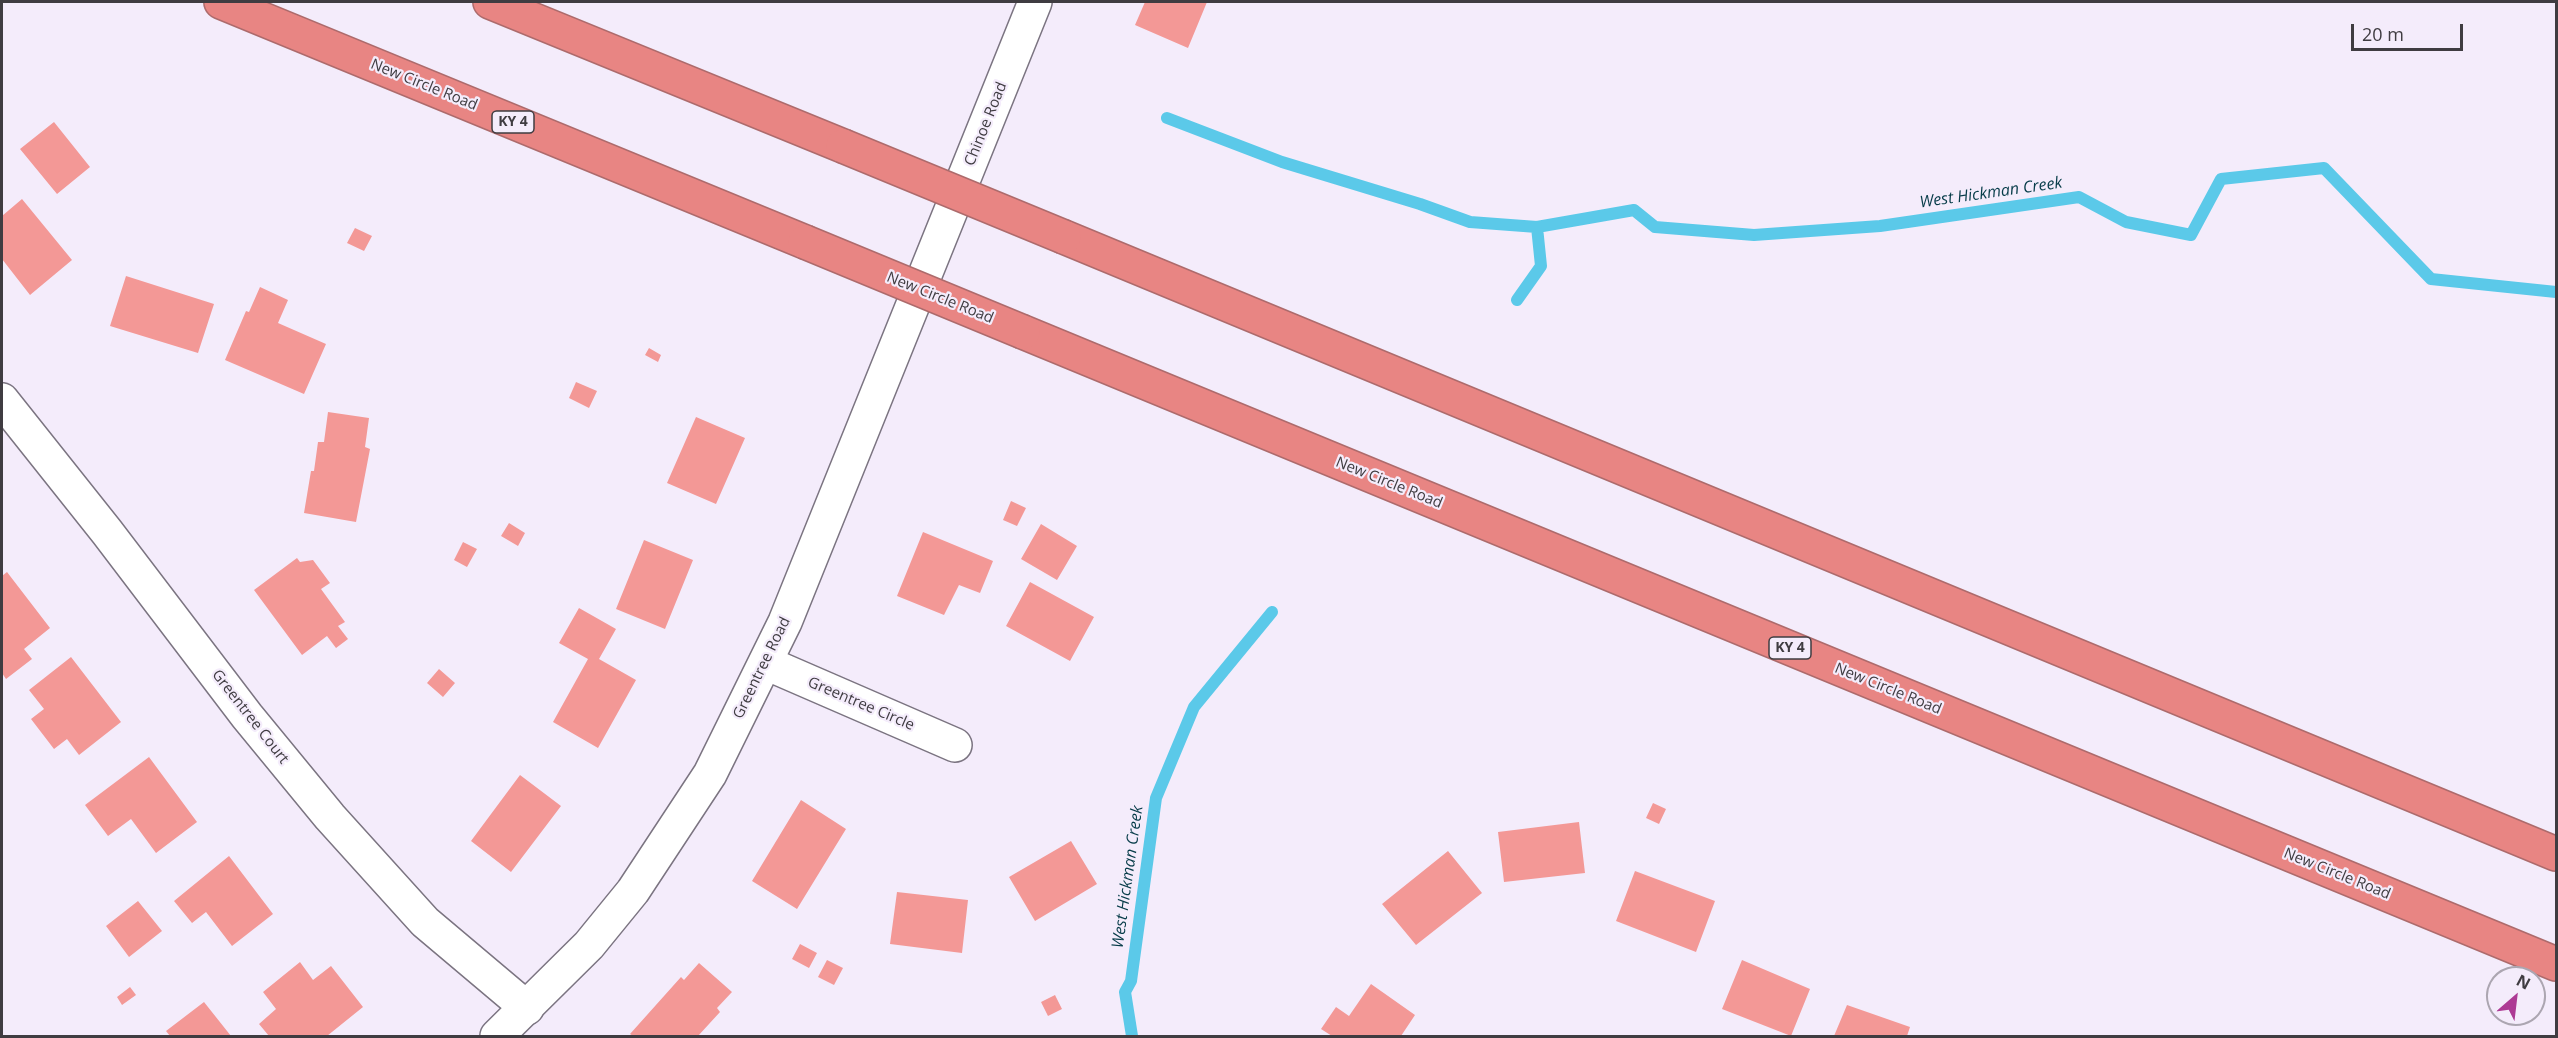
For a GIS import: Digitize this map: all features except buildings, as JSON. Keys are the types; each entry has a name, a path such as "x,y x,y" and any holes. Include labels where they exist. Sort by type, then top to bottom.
{"highway":[{"name":"New Circle Road","path":"221,2 2556,964"},
{"path":"490,2 2556,854"}],"street":[{"name":"Chinoe Road","path":"938,246 1035,2"},
{"name":"Greentree Road","path":"497,1036 589,945 633,891 710,774 766,663 938,246"},
{"name":"Greentree Court","path":"2,400 107,532 247,716 330,817 424,922 527,1008"},
{"name":"Greentree Circle","path":"766,663 955,745"}],"waterway":[{"path":"1167,118 1282,162 1420,204 1470,222 1537,227"},
{"name":"West Hickman Creek","path":"1517,300 1541,266 1537,227 1634,210 1655,227 1754,235 1880,226 2079,197 2126,222 2191,235 2221,179 2324,168 2431,279 2556,292"},
{"name":"West Hickman Creek","path":"1132,1036 1125,992 1131,981 1156,798 1194,707 1272,612"}]}
